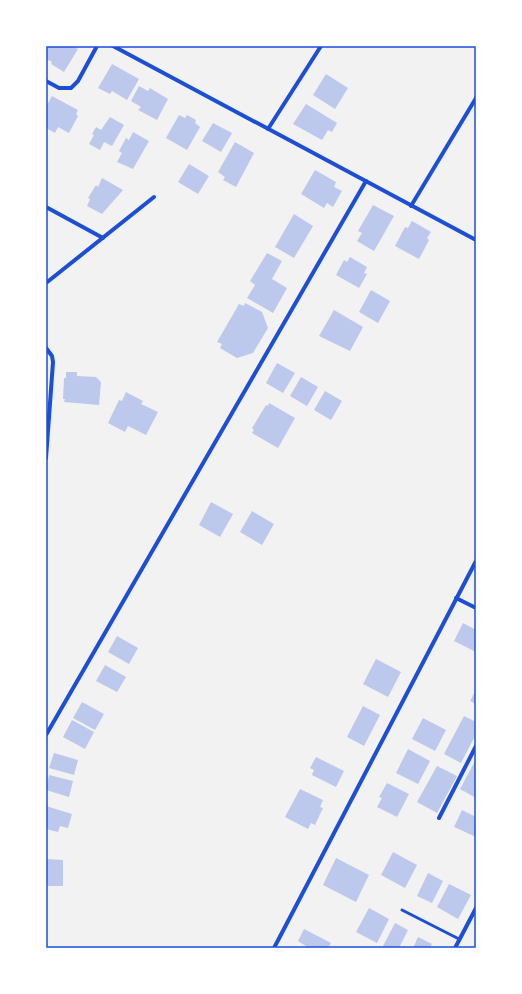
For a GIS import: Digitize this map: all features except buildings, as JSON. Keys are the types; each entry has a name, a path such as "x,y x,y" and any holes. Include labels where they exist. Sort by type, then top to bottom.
{"street":[{"path":"46,81 59,88 71,88 78,81 97,46"},
{"path":"113,46 476,240"},
{"path":"268,130 321,46"},
{"path":"411,206 476,98"},
{"path":"46,735 366,181"},
{"path":"46,283 154,197"},
{"path":"46,207 103,238"},
{"path":"46,348 52,356 53,362 46,458"},
{"path":"274,948 476,561"},
{"path":"456,598 476,608"},
{"path":"439,818 476,746"},
{"path":"455,948 476,908"}],"lane":[{"path":"402,910 459,939"}]}
